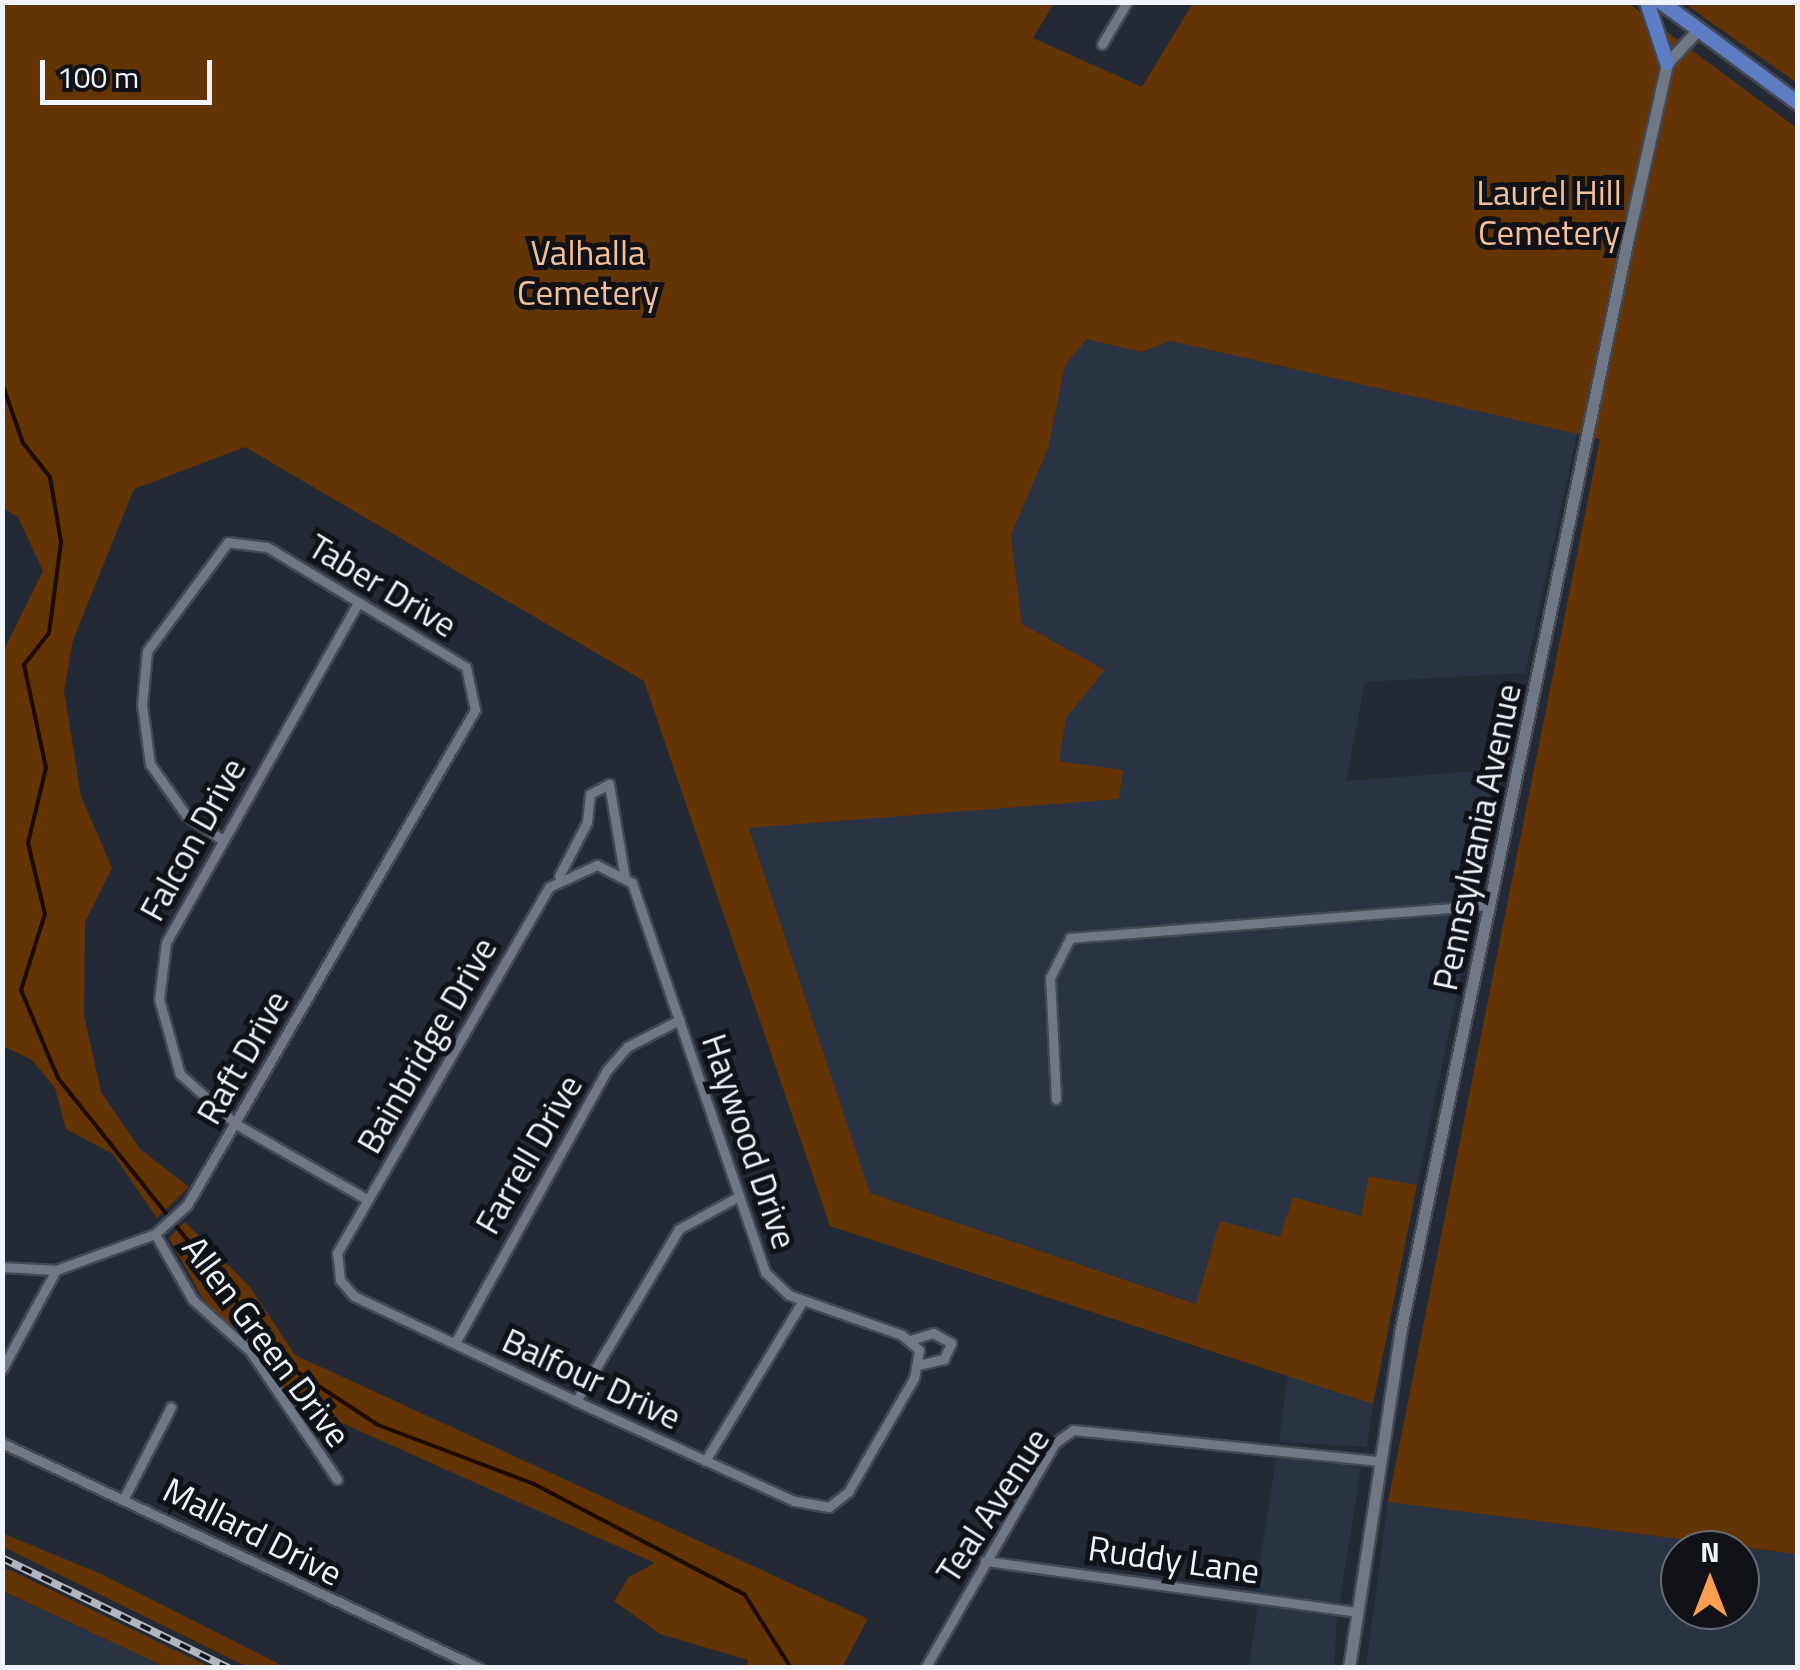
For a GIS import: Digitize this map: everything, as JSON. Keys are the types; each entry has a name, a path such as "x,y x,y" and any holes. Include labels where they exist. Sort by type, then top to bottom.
{"main road":[{"path":"1647,2 1668,63"},
{"path":"1661,2 1696,32 1798,103"}],"street":[{"path":"1102,44 1128,2"},
{"path":"1668,63 1696,32"},
{"name":"Pennsylvania Avenue","path":"1349,1668 1377,1461 1668,63"},
{"name":"Taber Drive","path":"220,839 186,815 150,764 142,704 147,650 228,542 266,547 466,667 475,710"},
{"name":"Falcon Drive","path":"358,603 220,839 166,942 159,998 180,1074 236,1124 368,1200"},
{"name":"Raft Drive","path":"56,1270 155,1234 181,1213 475,710"},
{"name":"Haywood Drive","path":"557,881 587,822 590,794 609,784 625,879 679,1020 765,1272 802,1302 910,1340 919,1350 918,1365 944,1359 951,1343 933,1333 910,1340"},
{"path":"557,881 597,865 625,879"},
{"name":"Bainbridge Drive","path":"340,1280 337,1253 557,881"},
{"path":"1056,1099 1050,978 1070,938 1490,905"},
{"name":"Farrell Drive","path":"454,1343 608,1070 628,1047 679,1020"},
{"path":"576,1401 678,1229 739,1196"},
{"name":"Allen Green Drive","path":"155,1234 192,1300 250,1351 337,1479"},
{"path":"2,1267 56,1270 2,1369"},
{"name":"Balfour Drive","path":"340,1280 354,1296 705,1461 829,1506 848,1492 918,1365"},
{"path":"705,1461 802,1302"},
{"path":"125,1496 171,1408"},
{"name":"Teal Avenue","path":"925,1668 1055,1443 1073,1430 1377,1461"},
{"name":"Mallard Drive","path":"2,1444 125,1496 479,1668"},
{"name":"Ruddy Lane","path":"985,1560 1356,1612"}],"shaded area":[{"path":"1087,338 1141,352 1171,341 1577,433 1525,673 1365,682 1346,781 1504,769 1417,1185 1370,1176 1361,1216 1281,1237 1197,1304 870,1193 749,827 1119,798 1123,770 1058,761 1066,718 1104,670 1022,624 1011,535 1048,449 1065,365"},
{"path":"1288,1374 1373,1404 1367,1447 1279,1442"},
{"path":"1277,1454 1361,1467 1339,1605 1255,1591"},
{"path":"1388,1502 1660,1537 1660,1630 1760,1630 1760,1549 1797,1554 1797,1667 1366,1668"},
{"path":"2,1591 6,1593 165,1667 3,1667"},
{"path":"1258,1604 1337,1617 1334,1667 1249,1667"}],"green space":[{"path":"3,3 1054,3 1033,38 1142,87 1193,3 1628,3 1797,128 1797,1554 1760,1549 1760,1530 1660,1530 1660,1537 1388,1502 1600,439 1171,341 1141,352 1087,339 1065,365 1048,449 1011,535 1022,624 1105,670 1066,718 1059,761 1123,770 1119,799 749,828 870,1193 1196,1304 1220,1221 1280,1237 1293,1197 1361,1216 1369,1176 1417,1185 1373,1404 830,1226 644,681 245,447 134,489 73,640 64,691 81,796 112,868 85,922 84,1015 101,1092 140,1149 189,1187 157,1218 113,1154 66,1129 55,1088 32,1060 3,1046 3,652 43,571 18,517 3,508"},
{"path":"1685,3 1797,3 1797,83 1695,11"},
{"path":"185,1222 250,1287 295,1355 868,1619 842,1667 747,1667 748,1660 660,1634 614,1601 629,1577 655,1563 295,1402 202,1297 169,1238"},
{"path":"2,1533 101,1574 285,1667 248,1667 3,1547"},
{"path":"2,1567 210,1667 165,1667 3,1591"}],"waterway":[{"path":"2,383 23,443 50,477 61,542 49,633 24,665 46,768 28,843 45,914 21,990 58,1078 288,1366 378,1425 534,1484 745,1595 791,1668"}],"railway":[{"path":"2,1558 229,1668"}],"park label":[{"name":"Laurel Hill Cemetery","path":"1549,212"},
{"name":"Valhalla Cemetery","path":"588,272"}]}
